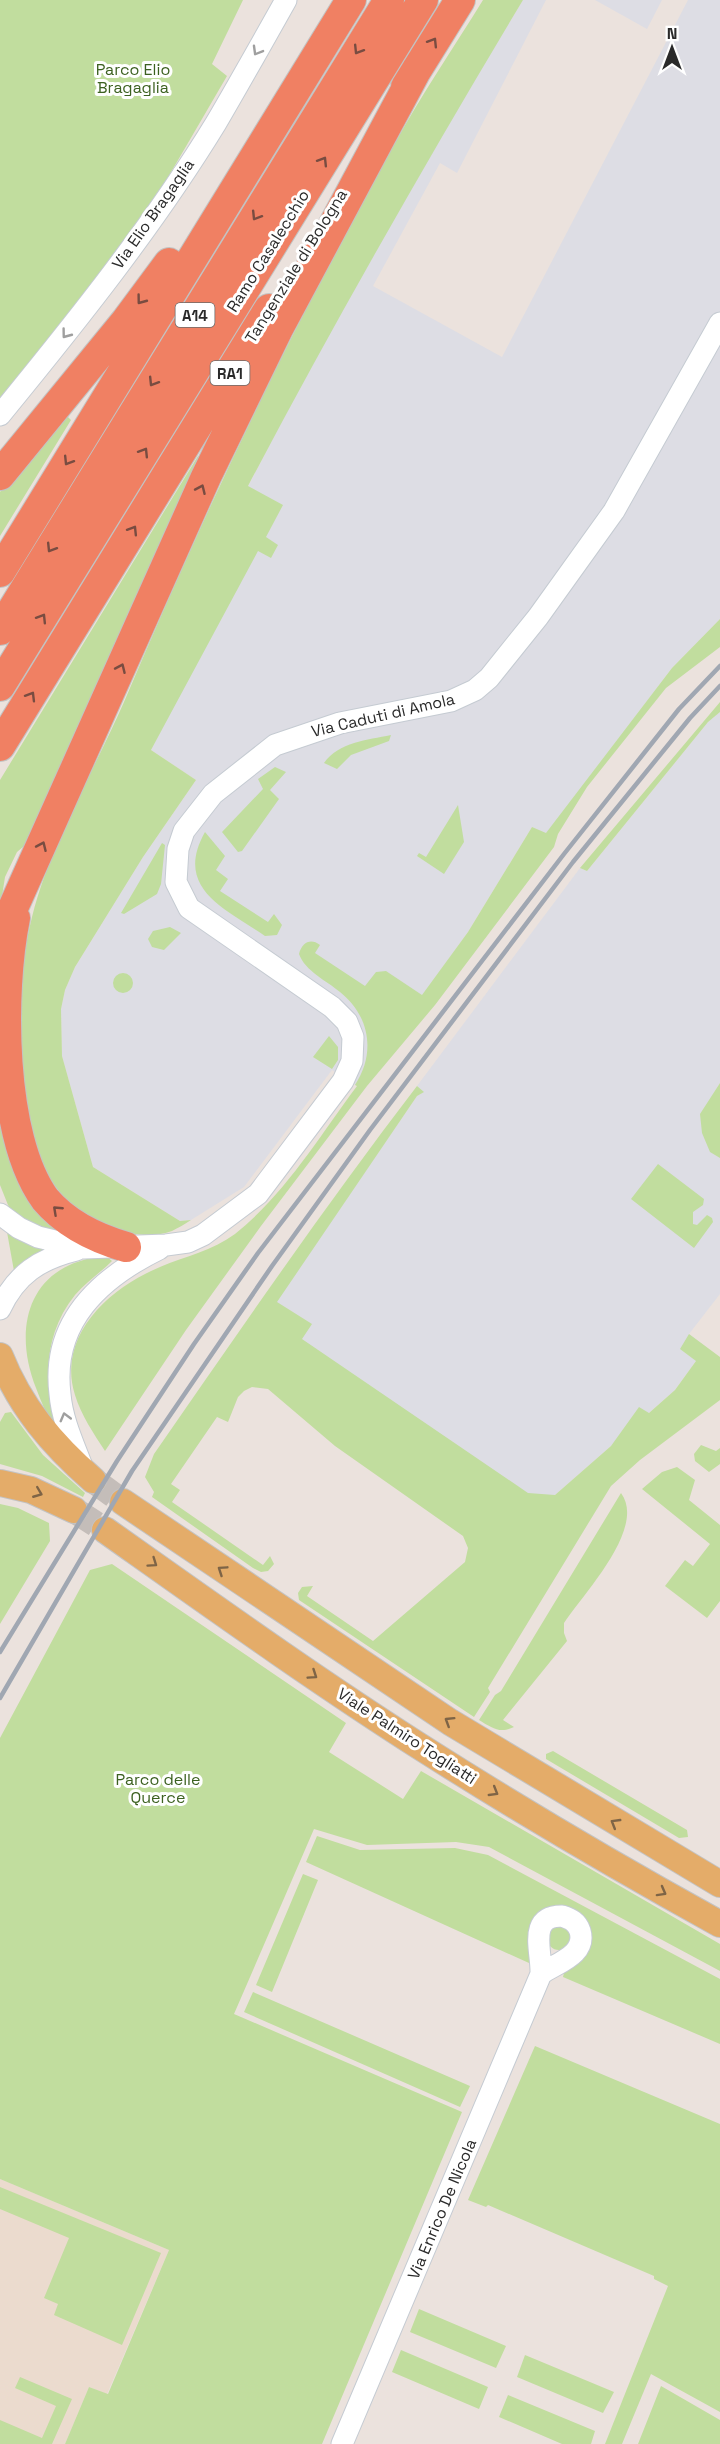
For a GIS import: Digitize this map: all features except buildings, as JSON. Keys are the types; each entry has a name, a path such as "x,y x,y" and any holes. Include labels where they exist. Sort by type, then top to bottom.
{"highway":[{"path":"0,572 351,0"},
{"name":"Ramo Casalecchio","path":"0,630 389,0"},
{"name":"Ramo Casalecchio","path":"0,686 423,0"},
{"name":"Tangenziale di Bologna","path":"0,746 460,0"},
{"path":"0,474 153,285 333,29"},
{"path":"0,937 211,467 278,328 417,69"},
{"path":"25,883 5,958 1,1000 3,1057 16,1139 30,1176 52,1207 94,1236 126,1247"}],"main road":[{"path":"0,1356 21,1400 43,1432 58,1449 89,1476"},
{"path":"0,1483 31,1490 74,1510"},
{"path":"123,1502 450,1722 720,1884"},
{"name":"Viale Palmiro Togliatti","path":"105,1530 260,1639 426,1751 613,1865 720,1924"}],"street":[{"name":"Via Elio Bragaglia","path":"0,415 60,342 153,218 216,123 286,0"},
{"name":"Via Caduti di Amola","path":"0,1214 19,1228 38,1237 84,1248 166,1245 188,1242 203,1234 258,1194 343,1081 352,1061 354,1045 346,1022 332,1007 205,922 183,901 176,882 176,861 181,839 190,822 213,794 235,775 257,757 289,739 340,723 451,701 475,690 489,678 538,617 614,511 720,323"},
{"name":"Via Caduti di Amola","path":"89,1476 64,1416 60,1394 59,1373 67,1335 74,1318 93,1292 137,1260 166,1245"},
{"name":"Via Caduti di Amola","path":"0,1309 16,1281 27,1270 43,1260 84,1248"},
{"name":"Via Enrico De Nicola","path":"342,2444 541,1974"}],"shaded area":[{"path":"523,0 546,0 457,173 440,163 373,286 502,357 688,0 720,0 720,619 672,668 546,834 532,827 468,932 357,1086 332,1070 244,1187 191,1220 180,1221 93,1167 62,1056 61,1009 65,990 75,967 143,857 196,780 151,750 204,647 228,525 308,371 428,157"},
{"path":"595,0 662,0 647,29"},
{"path":"720,712 720,1083 712,1096 720,1100 720,1294 689,1334 706,1347 675,1390 555,1495 482,1547 247,1370 276,1302 417,1096 423,1092 417,1086 580,868 587,871 708,722"},
{"path":"0,2179 169,2250 107,2394 89,2387 65,2444 0,2444"}],"green space":[{"name":"Parco Elio Bragaglia","path":"0,0 243,0 212,64 227,76 167,179 126,239 0,403"},
{"path":"483,0 523,0 382,241 248,486 283,505 266,537 278,545 271,558 258,551 151,750 196,780 143,857 75,967 65,990 61,1009 62,1056 93,1167 180,1221 191,1220 172,1231 159,1234 146,1235 118,1230 80,1211 70,1203 49,1177 35,1145 25,1107 20,1068 21,987 25,950 40,889 61,835 124,702 218,489 286,349 395,143"},
{"path":"64,413 71,420 0,536 0,492"},
{"path":"198,456 201,457 30,841 17,852 5,877 0,909 0,780"},
{"path":"720,619 720,647 666,688 587,787 558,834 554,847 435,1005 367,1086 261,1226 186,1330 105,1451 81,1410 75,1395 71,1373 73,1352 92,1316 123,1287 142,1276 208,1249 235,1234 286,1183 357,1086 355,1085 366,1060 367,1036 363,1024 358,1012 350,1002 306,966 299,954 302,947 307,942 317,943 320,945 315,953 365,986 376,972 386,971 422,995 468,932 532,827 546,833 672,668"},
{"path":"720,702 720,712 708,722 587,871 580,868"},
{"path":"391,735 389,741 351,755 337,769 324,763 337,750 345,746"},
{"path":"275,767 286,772 270,790 279,799 242,851 238,852 222,832 263,789 258,779"},
{"path":"458,805 464,842 444,874 417,856 419,853 426,857"},
{"path":"205,832 225,856 216,870 228,879 220,891 268,922 274,914 282,925 277,935 265,936 220,906 208,895 200,883 195,868 197,852"},
{"path":"162,843 165,845 161,884 157,894 124,914 121,913"},
{"path":"170,927 181,933 164,950 152,947 148,939 153,931"},
{"path":"123,973 130,976 133,983 130,990 123,993 116,990 113,983 116,976"},
{"path":"329,1036 338,1047 338,1060 332,1069 313,1057"},
{"path":"720,1083 720,1158 710,1152 702,1133 700,1114"},
{"path":"417,1086 424,1092 417,1096 277,1302 312,1324 302,1339 528,1493 555,1495 611,1446 639,1407 649,1413 675,1390 696,1361 680,1349 689,1334 720,1357 720,1400 640,1460 611,1486 488,1688 490,1692 474,1717 299,1600 298,1593 302,1587 313,1586 307,1596 373,1641 465,1562 468,1548 463,1536 335,1446 268,1389 252,1387 244,1391 238,1397 228,1422 217,1417 171,1484 180,1490 172,1502 263,1565 270,1556 274,1564 268,1571 261,1572 253,1568 152,1497 154,1492 145,1477 154,1454 218,1361 316,1222"},
{"path":"0,1116 76,1237 54,1235 13,1213 0,1185"},
{"path":"658,1164 704,1199 703,1205 693,1212 693,1224 697,1225 707,1215 712,1218 713,1222 694,1248 631,1199"},
{"path":"7,1232 48,1248 14,1271"},
{"path":"107,1257 112,1261 75,1295 64,1310 51,1344 49,1379 55,1414 61,1431 43,1406 29,1367 26,1326 39,1290 52,1276 69,1265 92,1258"},
{"path":"11,1412 43,1455 85,1493 83,1497 42,1476 0,1464 0,1422 5,1413"},
{"path":"701,1445 716,1451 720,1448 720,1464 709,1472 695,1461 694,1454"},
{"path":"677,1467 695,1480 689,1500 720,1525 720,1601 707,1618 665,1586 685,1560 693,1566 710,1544 642,1489 662,1472"},
{"path":"621,1493 627,1507 626,1524 619,1542 597,1578 564,1623 567,1641 503,1720 514,1727 500,1730 479,1720 495,1695 501,1691"},
{"path":"0,1504 18,1508 49,1523 50,1541 0,1624"},
{"name":"Parco delle Querce","path":"112,1564 346,1723 329,1752 403,1799 421,1771 720,1944 720,1971 489,1847 456,1842 367,1845 314,1829 234,2014 462,2112 322,2444 65,2444 89,2387 108,2394 169,2250 0,2179 0,1738 90,1570"},
{"path":"553,1751 687,1830 688,1837 679,1838 546,1759 546,1754"},
{"path":"317,1836 360,1850 455,1848 488,1855 720,1979 720,2044 563,1977 564,1973 582,1957 589,1944 591,1937 587,1921 557,1907 529,1963 306,1862"},
{"path":"303,1874 318,1880 272,1992 256,1985"},
{"path":"559,1926 567,1930 571,1938 567,1946 559,1950 551,1946 547,1938 551,1930"},
{"path":"253,1992 470,2086 460,2107 244,2012"},
{"path":"535,2046 720,2124 720,2412 651,2374 622,2444 605,2444 668,2286 654,2279 654,2276 488,2205 486,2207 468,2200"},
{"path":"0,2187 161,2253 122,2345 54,2315 58,2304 44,2298 69,2238 0,2209"},
{"path":"419,2309 506,2346 496,2368 410,2332"},
{"path":"401,2350 488,2387 479,2409 392,2372"},
{"path":"525,2355 614,2392 603,2413 517,2377"},
{"path":"20,2377 72,2399 52,2444 0,2444 0,2420 42,2438 56,2406 15,2388"},
{"path":"661,2386 720,2420 720,2444 638,2444"},
{"path":"508,2395 595,2431 591,2444 562,2444 499,2417"}],"tunnel":[{"path":"93,1480 123,1502"},
{"path":"74,1510 105,1530"}],"railway":[{"path":"0,1652 117,1461 194,1344 258,1253 564,854 679,709 720,666"},
{"path":"0,1698 132,1471 272,1266 370,1130 573,862 690,718 720,686"}]}
